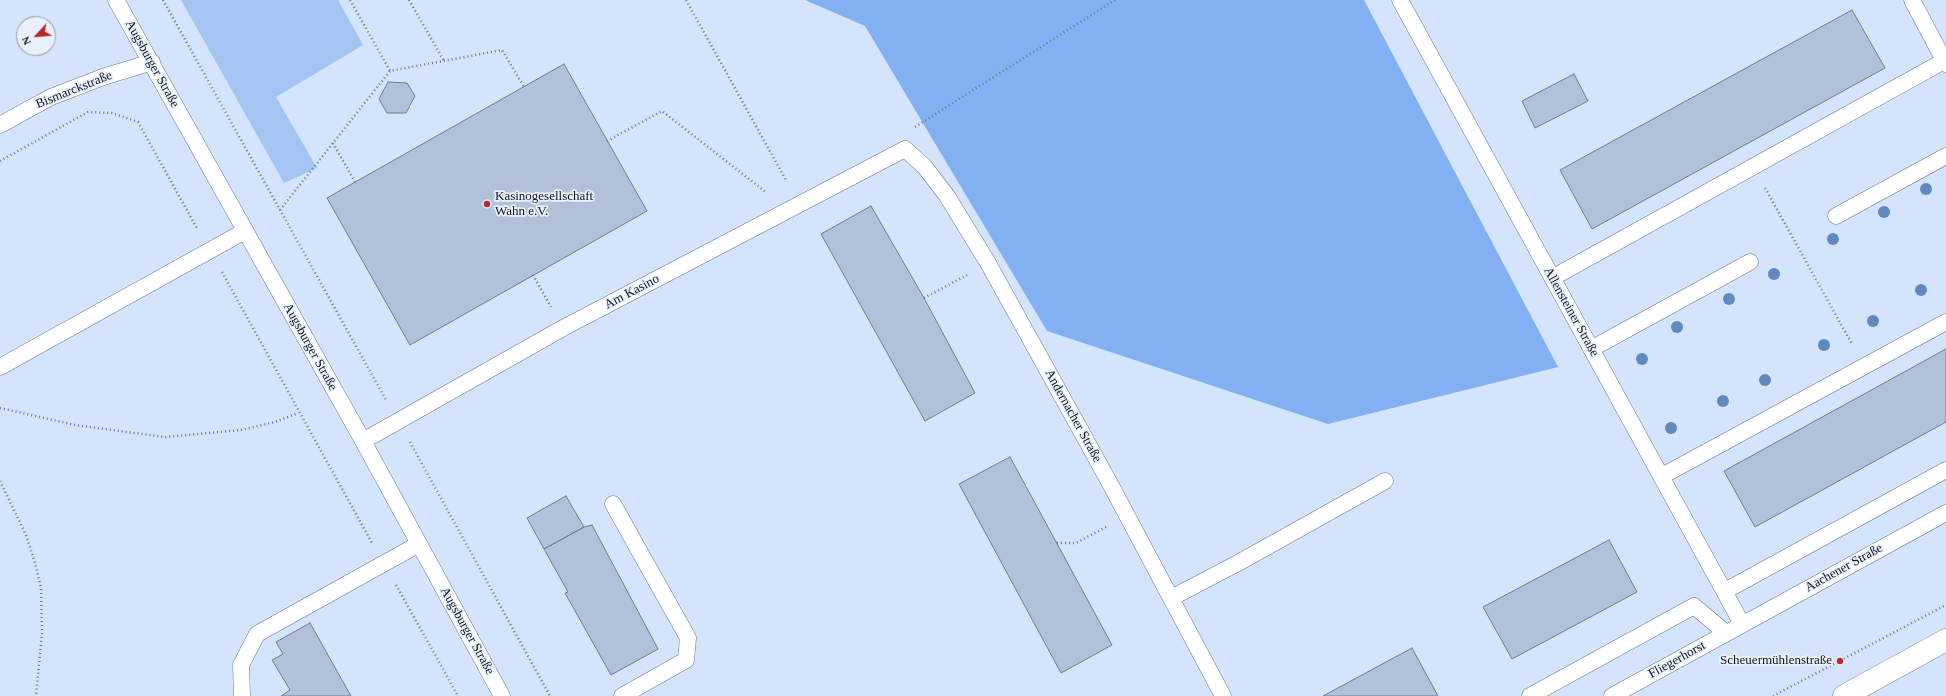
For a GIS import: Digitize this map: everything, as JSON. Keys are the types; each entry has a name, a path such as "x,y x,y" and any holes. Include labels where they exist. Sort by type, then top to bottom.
{"street":[{"path":"1844,696 1946,640"}],"lane":[{"name":"Augsburger Straße","path":"116,0 363,440 502,696"},
{"name":"Allensteiner Straße","path":"1400,0 1742,624"},
{"path":"1552,278 1753,167 1944,55 1912,0"},
{"name":"Bismarckstraße","path":"0,125 52,97 103,77 152,62"},
{"name":"Am Kasino","path":"363,440 563,328 905,149"},
{"name":"Andernacher Straße","path":"905,149 924,166 947,196 988,263 1128,515 1223,696"},
{"path":"1836,216 1946,156"},
{"path":"0,367 245,231"},
{"path":"1592,349 1750,262"},
{"path":"1662,476 1946,322"},
{"path":"1725,591 1946,470"},
{"path":"1171,598 1238,563 1385,481"},
{"path":"613,504 688,638 686,660 622,696"},
{"name":"Aachener Straße","path":"1742,624 1946,513"},
{"path":"242,696 241,665 257,634 419,544"},
{"path":"1530,696 1694,606 1726,633"},
{"name":"Fliegerhorst","path":"1612,696 1742,624"}],"path":[{"path":"163,0 550,696"},
{"path":"350,0 390,71"},
{"path":"409,0 444,61"},
{"path":"686,0 794,206"},
{"path":"905,149 914,128 1115,0"},
{"path":"280,210 390,71 502,50 524,87"},
{"path":"607,141 662,111 794,206"},
{"path":"0,161 88,112 112,114 138,122 210,250 298,413 458,696"},
{"path":"334,143 356,182"},
{"path":"1753,167 1864,366"},
{"path":"924,298 988,263"},
{"path":"533,275 563,328"},
{"path":"0,408 74,425 165,437 241,430 275,422 298,413"},
{"path":"0,481 26,536 41,588 42,633 36,696"},
{"path":"1057,543 1076,543 1128,515"},
{"path":"1773,696 1946,605"}],"shaded area":[{"path":"181,0 338,0 363,45 276,97 317,168 284,183"},
{"path":"805,0 1364,0 1558,367 1328,424 1047,331 865,26"}],"building":[{"path":"1852,10 1885,68 1592,229 1560,170"},
{"name":"Kasinogesellschaft Wahn e.V.","path":"564,64 647,211 410,345 327,198"},
{"path":"1574,74 1588,101 1535,128 1522,101"},
{"path":"388,82 407,83 415,96 406,113 387,113 379,99"},
{"path":"871,206 924,298 975,393 925,421 821,234"},
{"path":"1946,349 1946,422 1755,527 1724,471"},
{"path":"1010,457 1112,645 1061,673 959,484"},
{"path":"566,496 584,527 544,549 527,518"},
{"path":"592,525 658,649 611,675 565,593 568,592 544,549 584,527"},
{"path":"1609,540 1637,592 1512,659 1483,607"},
{"path":"310,623 351,696 281,696 290,690 272,660 283,654 276,642"},
{"path":"1412,648 1438,696 1323,696"}],"place":[{"name":"Kasinogesellschaft Wahn e.V.","path":"487,204"},
{"name":"Scheuermühlenstraße","path":"1840,661"}]}
